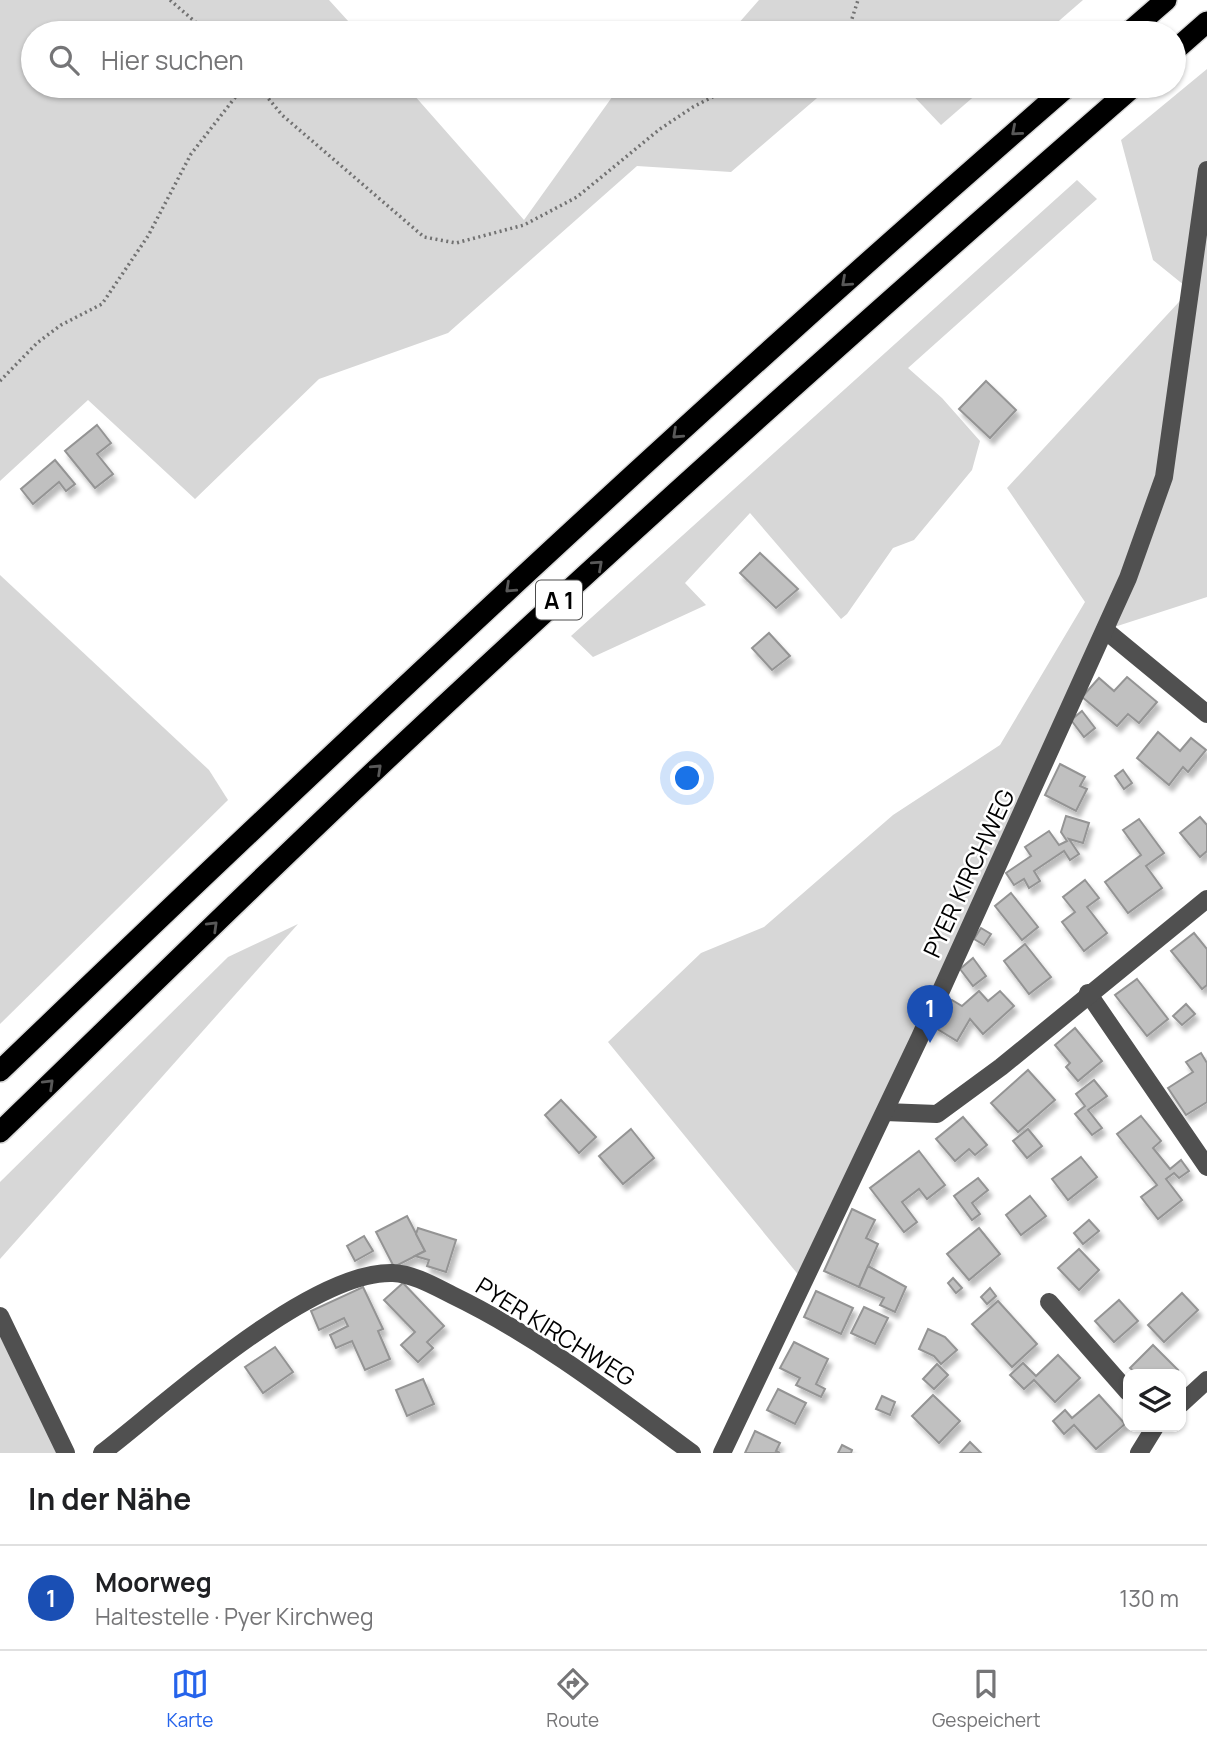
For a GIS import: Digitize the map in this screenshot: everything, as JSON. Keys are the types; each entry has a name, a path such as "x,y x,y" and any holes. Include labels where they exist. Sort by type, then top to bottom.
{"highway":[{"path":"1142,21 1166,0"},
{"path":"1186,40 1207,22"},
{"name":"A 1","path":"0,1072 312,771 475,620 722,393 1054,98"},
{"name":"A 1","path":"0,1132 351,793 521,635 812,371 1119,98"}],"street":[{"name":"PYER KIRCHWEG","path":"722,1453 885,1112 1128,578 1164,477 1199,287 1207,170"},
{"path":"1105,630 1207,714"},
{"path":"885,1112 936,1114 1001,1067 1088,993 1204,907"},
{"path":"1088,993 1207,1167"},
{"name":"PYER KIRCHWEG","path":"102,1453 274,1319 339,1285 365,1276 393,1273 419,1279 492,1315 604,1387 692,1453"},
{"path":"1049,1302 1123,1386"},
{"path":"0,1316 66,1453"},
{"path":"1186,1399 1207,1380"},
{"path":"1139,1453 1152,1432"}],"path":[{"path":"170,0 194,21"},
{"path":"851,21 858,0"},
{"path":"0,381 37,343 61,325 102,304 148,236 191,154 235,98"},
{"path":"268,98 282,115 424,237 456,243 524,225 577,197 660,129 710,98"}],"shaded area":[{"path":"0,0 329,0 348,21 21,21 21,98 417,98 524,220 611,98 817,98 731,172 637,166 448,333 319,379 195,499 88,400 0,481"},
{"path":"759,0 1083,0 1059,21 741,21"},
{"path":"1207,69 1207,597 1105,630 805,1283 608,1042 701,953 764,927 893,815 1000,745 1085,602 1007,488 1190,290 1153,260 1121,140 1172,98 1186,98 1186,86"},
{"path":"915,98 972,98 941,125"},
{"path":"1077,180 1097,199 908,368 942,398 980,441 972,470 914,540 893,548 847,614 841,619 750,513 685,583 706,605 593,657 571,636"},
{"path":"0,575 209,770 228,800 0,1024"},
{"path":"298,924 0,1259 0,1182 228,957"},
{"path":"0,1316 66,1453 0,1453"}],"building":[{"path":"986,381 1016,410 990,438 959,409"},
{"path":"97,425 111,443 97,454 113,474 95,488 65,451"},
{"path":"55,460 75,484 66,491 59,482 33,504 21,489"},
{"path":"760,553 798,589 776,608 740,573"},
{"path":"769,633 790,656 772,670 752,648"},
{"path":"1127,677 1157,702 1139,723 1128,714 1117,726 1082,697 1099,678 1114,691"},
{"path":"1082,711 1095,728 1084,737 1071,720"},
{"path":"1158,732 1180,751 1191,738 1206,750 1188,772 1183,767 1169,785 1137,758"},
{"path":"1060,764 1085,777 1080,786 1087,789 1076,811 1045,795"},
{"path":"1123,770 1132,783 1124,789 1115,776"},
{"path":"1066,816 1089,823 1083,843 1069,839 1079,854 1070,860 1064,851 1034,871 1040,881 1029,888 1024,879 1014,885 1006,873 1031,856 1025,847 1049,831 1059,845 1067,841 1061,832"},
{"path":"1200,817 1207,825 1207,851 1200,857 1180,833"},
{"path":"1139,819 1164,853 1146,866 1162,888 1128,913 1105,882 1141,855 1123,830"},
{"path":"1085,880 1099,898 1087,907 1107,933 1084,951 1062,922 1075,912 1063,897"},
{"path":"1011,893 1038,927 1022,940 995,906"},
{"path":"981,928 991,934 984,945 974,939"},
{"path":"1194,933 1207,949 1207,985 1202,989 1171,951"},
{"path":"1025,944 1051,977 1029,994 1004,961"},
{"path":"973,958 986,976 973,986 960,969"},
{"path":"1137,979 1168,1019 1147,1036 1115,995"},
{"path":"979,991 988,1001 1000,991 1014,1006 983,1034 970,1019 957,1041 934,1027 952,1000 962,1006"},
{"path":"1186,1004 1195,1014 1182,1025 1173,1016"},
{"path":"1075,1028 1102,1061 1078,1081 1066,1067 1070,1063 1055,1045"},
{"path":"1201,1053 1207,1063 1207,1102 1186,1115 1168,1088 1193,1072 1186,1062"},
{"path":"1028,1070 1055,1100 1018,1132 991,1103"},
{"path":"1094,1080 1107,1096 1088,1110 1102,1128 1092,1135 1075,1114 1085,1106 1076,1094"},
{"path":"561,1100 596,1137 579,1153 545,1115"},
{"path":"1141,1116 1161,1141 1153,1148 1170,1169 1181,1160 1189,1171 1179,1178 1174,1173 1166,1179 1182,1200 1158,1219 1141,1197 1157,1185 1117,1134"},
{"path":"963,1117 987,1145 975,1155 969,1149 955,1161 936,1139"},
{"path":"631,1129 654,1158 623,1184 599,1156"},
{"path":"1028,1129 1042,1146 1027,1158 1013,1141"},
{"path":"919,1151 945,1185 927,1199 919,1189 902,1202 917,1222 904,1232 870,1188"},
{"path":"1081,1157 1097,1177 1068,1200 1052,1179"},
{"path":"978,1178 988,1190 972,1203 980,1214 972,1220 954,1196"},
{"path":"1030,1196 1046,1216 1021,1235 1006,1215"},
{"path":"852,1209 875,1220 866,1238 878,1244 859,1287 824,1271"},
{"path":"407,1216 425,1251 394,1267 376,1232"},
{"path":"1089,1220 1099,1231 1083,1244 1074,1233"},
{"path":"418,1228 456,1240 446,1272 427,1266 429,1260 415,1256 425,1251 416,1234"},
{"path":"979,1228 1000,1254 969,1280 947,1254"},
{"path":"364,1236 373,1251 355,1261 347,1246"},
{"path":"1079,1249 1099,1270 1079,1290 1058,1268"},
{"path":"868,1266 906,1287 895,1312 880,1305 884,1298 859,1287"},
{"path":"953,1278 962,1288 956,1293 948,1283"},
{"path":"403,1283 444,1326 427,1342 433,1348 418,1362 401,1345 415,1332 384,1300"},
{"path":"363,1287 383,1329 378,1331 390,1359 365,1370 352,1341 336,1348 330,1335 348,1326 344,1318 319,1330 311,1311"},
{"path":"990,1288 996,1296 987,1304 981,1297"},
{"path":"816,1291 853,1308 841,1334 804,1317"},
{"path":"1182,1293 1198,1310 1164,1342 1148,1325"},
{"path":"1119,1300 1138,1321 1114,1342 1095,1321"},
{"path":"998,1301 1037,1344 1012,1367 972,1324"},
{"path":"864,1307 888,1318 875,1344 851,1333"},
{"path":"928,1329 945,1337 957,1350 941,1364 934,1356 919,1349"},
{"path":"794,1342 828,1359 816,1384 825,1389 821,1397 796,1385 800,1378 780,1368"},
{"path":"1153,1345 1177,1369 1131,1369"},
{"path":"275,1347 293,1372 263,1393 245,1367"},
{"path":"1058,1355 1080,1378 1055,1402 1034,1380 1024,1389 1010,1375 1023,1363 1036,1376"},
{"path":"937,1364 948,1375 934,1389 923,1379"},
{"path":"423,1379 434,1404 407,1416 396,1390"},
{"path":"778,1389 806,1403 795,1424 767,1410"},
{"path":"933,1395 960,1421 939,1443 912,1416"},
{"path":"1099,1395 1123,1422 1123,1426 1096,1449 1074,1425 1064,1434 1053,1421 1065,1410 1072,1418"},
{"path":"882,1396 895,1402 890,1415 876,1409"},
{"path":"755,1431 780,1443 776,1451 780,1453 745,1453"},
{"path":"970,1442 981,1453 960,1453"},
{"path":"842,1445 852,1450 851,1453 838,1453"}],"place":[{"name":"Moorweg","path":"930,1043"}]}
